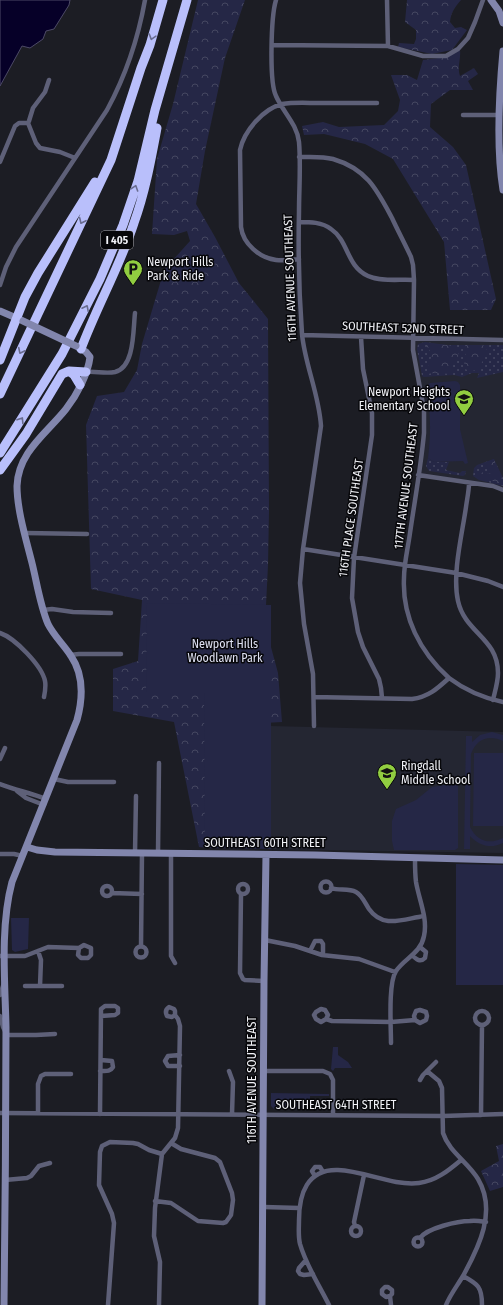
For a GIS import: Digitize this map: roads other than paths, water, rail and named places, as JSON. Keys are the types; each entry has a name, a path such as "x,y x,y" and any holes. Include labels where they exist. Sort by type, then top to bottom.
{"highway":[{"path":"0,394 111,160 150,45 163,0"},
{"path":"78,348 118,263 135,222 152,153 160,111 186,24 186,3"},
{"name":"I 405","path":"0,454 62,354 100,279 123,225 138,181 155,110 186,3"},
{"path":"0,360 20,319 25,297 38,273 105,164 111,160"},
{"path":"69,371 74,375 80,385"},
{"path":"0,470 26,434 62,374 69,371 86,372"}],"street":[{"path":"0,285 6,267 16,247 107,110 120,86 132,53 144,0"},
{"name":"116TH AVENUE SOUTHEAST","path":"276,0 273,12 272,83 274,92 293,122 299,141 299,259 302,335 307,362 319,407 321,426 300,572 300,596 312,664 314,726"},
{"path":"387,0 388,46"},
{"path":"272,44 388,46 423,56 439,57 452,53 468,38 483,0"},
{"path":"491,0 499,11 503,23"},
{"path":"503,51 500,83 500,162 503,190"},
{"path":"49,80 45,92 33,108 28,123 36,143 40,148 60,152 75,158"},
{"path":"299,259 276,260 265,256 252,248 244,236 241,227 241,144 252,125 269,110 281,105 296,103 377,103"},
{"path":"463,115 500,115"},
{"path":"0,162 15,126 19,123 28,123"},
{"name":"117TH AVENUE SOUTHEAST","path":"299,157 333,159 354,169 372,183 406,246 413,265 414,360 424,410 424,422 423,445 405,565 405,602 413,629 428,657 449,678 468,690 493,700 503,702"},
{"path":"299,222 319,224 331,229 341,240 353,264 364,274 378,279 414,280"},
{"path":"0,311 20,319 86,352 90,357 86,372 66,410 28,452 19,470 17,486 25,533 43,610 53,632 76,666 81,680 82,695 80,708 54,779 12,882 6,905 2,956 5,980 6,1033 3,1049 2,1114 5,1180 4,1305"},
{"path":"86,372 115,372 126,365 131,350 135,312"},
{"name":"SOUTHEAST 52ND STREET","path":"302,335 503,340"},
{"name":"116TH PLACE SOUTHEAST","path":"361,337 363,369 372,413 372,435 354,558 352,598 354,615 363,647 379,679 382,698"},
{"path":"418,475 493,486 503,490"},
{"path":"469,483 456,573 457,595 461,611 468,624 491,648 496,659 498,681 493,700"},
{"path":"25,533 86,534"},
{"path":"303,549 456,573 488,580 503,587"},
{"path":"43,610 52,609 67,612 111,613"},
{"path":"0,633 14,640 38,668 45,681 44,697"},
{"path":"70,655 120,654"},
{"path":"314,697 412,699 432,693 449,678"},
{"path":"0,759 5,748"},
{"path":"158,853 159,763"},
{"path":"54,779 68,782 114,782"},
{"path":"0,784 17,791 25,792 45,802"},
{"path":"136,796 142,894 141,946"},
{"name":"SOUTHEAST 60TH STREET","path":"27,847 55,852 346,855 503,860"},
{"path":"0,854 14,854 22,856"},
{"path":"171,854 171,956 175,963"},
{"name":"116TH AVENUE SOUTHEAST","path":"262,1305 266,855"},
{"path":"391,1043 392,982 395,972 420,947 424,935 424,916 415,878 415,858"},
{"path":"331,888 349,890 357,893 361,896 372,914 380,920 388,922 424,916"},
{"path":"112,893 142,894"},
{"path":"241,894 239,970 243,979 264,981"},
{"path":"265,940 294,946 323,955 354,958 395,972"},
{"path":"310,951 315,941 318,940 323,944 323,955"},
{"path":"2,956 25,956 51,947 79,948"},
{"path":"412,955 418,960 425,958 426,952 420,947"},
{"path":"38,951 41,960 40,986"},
{"path":"0,995 5,980"},
{"path":"25,986 62,986"},
{"path":"159,1305 160,1262 154,1232 162,1154 177,1134 180,1026 175,1015"},
{"path":"0,1016 2,1027 6,1033"},
{"path":"100,1114 101,1016"},
{"path":"326,1019 332,1021 391,1022 409,1022 415,1020"},
{"path":"481,1115 482,1025"},
{"path":"6,1033 36,1036 55,1034"},
{"path":"180,1055 168,1056 165,1061 166,1065 180,1066"},
{"path":"100,1071 112,1070 113,1067 112,1061 101,1060"},
{"path":"420,1080 436,1062"},
{"path":"229,1071 233,1082 232,1114"},
{"path":"263,1071 323,1072 330,1074 333,1080 333,1115"},
{"path":"427,1071 438,1081 442,1088 444,1137 481,1184 486,1205 486,1222 482,1238 463,1276 446,1305"},
{"path":"38,1113 38,1084 41,1076 45,1074 70,1074"},
{"name":"SOUTHEAST 64TH STREET","path":"2,1114 443,1116 503,1114"},
{"path":"108,1305 114,1223 112,1214 100,1189 98,1180 100,1152 102,1146 106,1143 133,1142 149,1150 162,1154"},
{"path":"156,1201 171,1204 198,1221 223,1223 230,1215 233,1197 220,1162 215,1158 181,1149 171,1143"},
{"path":"329,1305 306,1260 299,1240 299,1208 302,1193 306,1186 319,1174 320,1167 314,1168 312,1173 319,1174 339,1170 406,1183 421,1183 443,1174 461,1160"},
{"path":"5,1180 28,1178 39,1166 50,1163"},
{"path":"355,1226 354,1222 364,1175"},
{"path":"264,1207 299,1208"},
{"path":"420,1238 424,1234 442,1226 468,1221 486,1222"},
{"path":"306,1260 298,1271 300,1274 304,1275 313,1274"},
{"path":"463,1276 475,1283 480,1288 482,1294 482,1305"},
{"path":"390,1296 391,1305"}],"place":[{"name":"Newport Hills Park & Ride","path":"133,286"},
{"name":"Newport Heights Elementary School","path":"464,416"},
{"name":"Ringdall Middle School","path":"387,790"}],"park label":[{"name":"Newport Hills Woodlawn Park","path":"225,651"}]}
